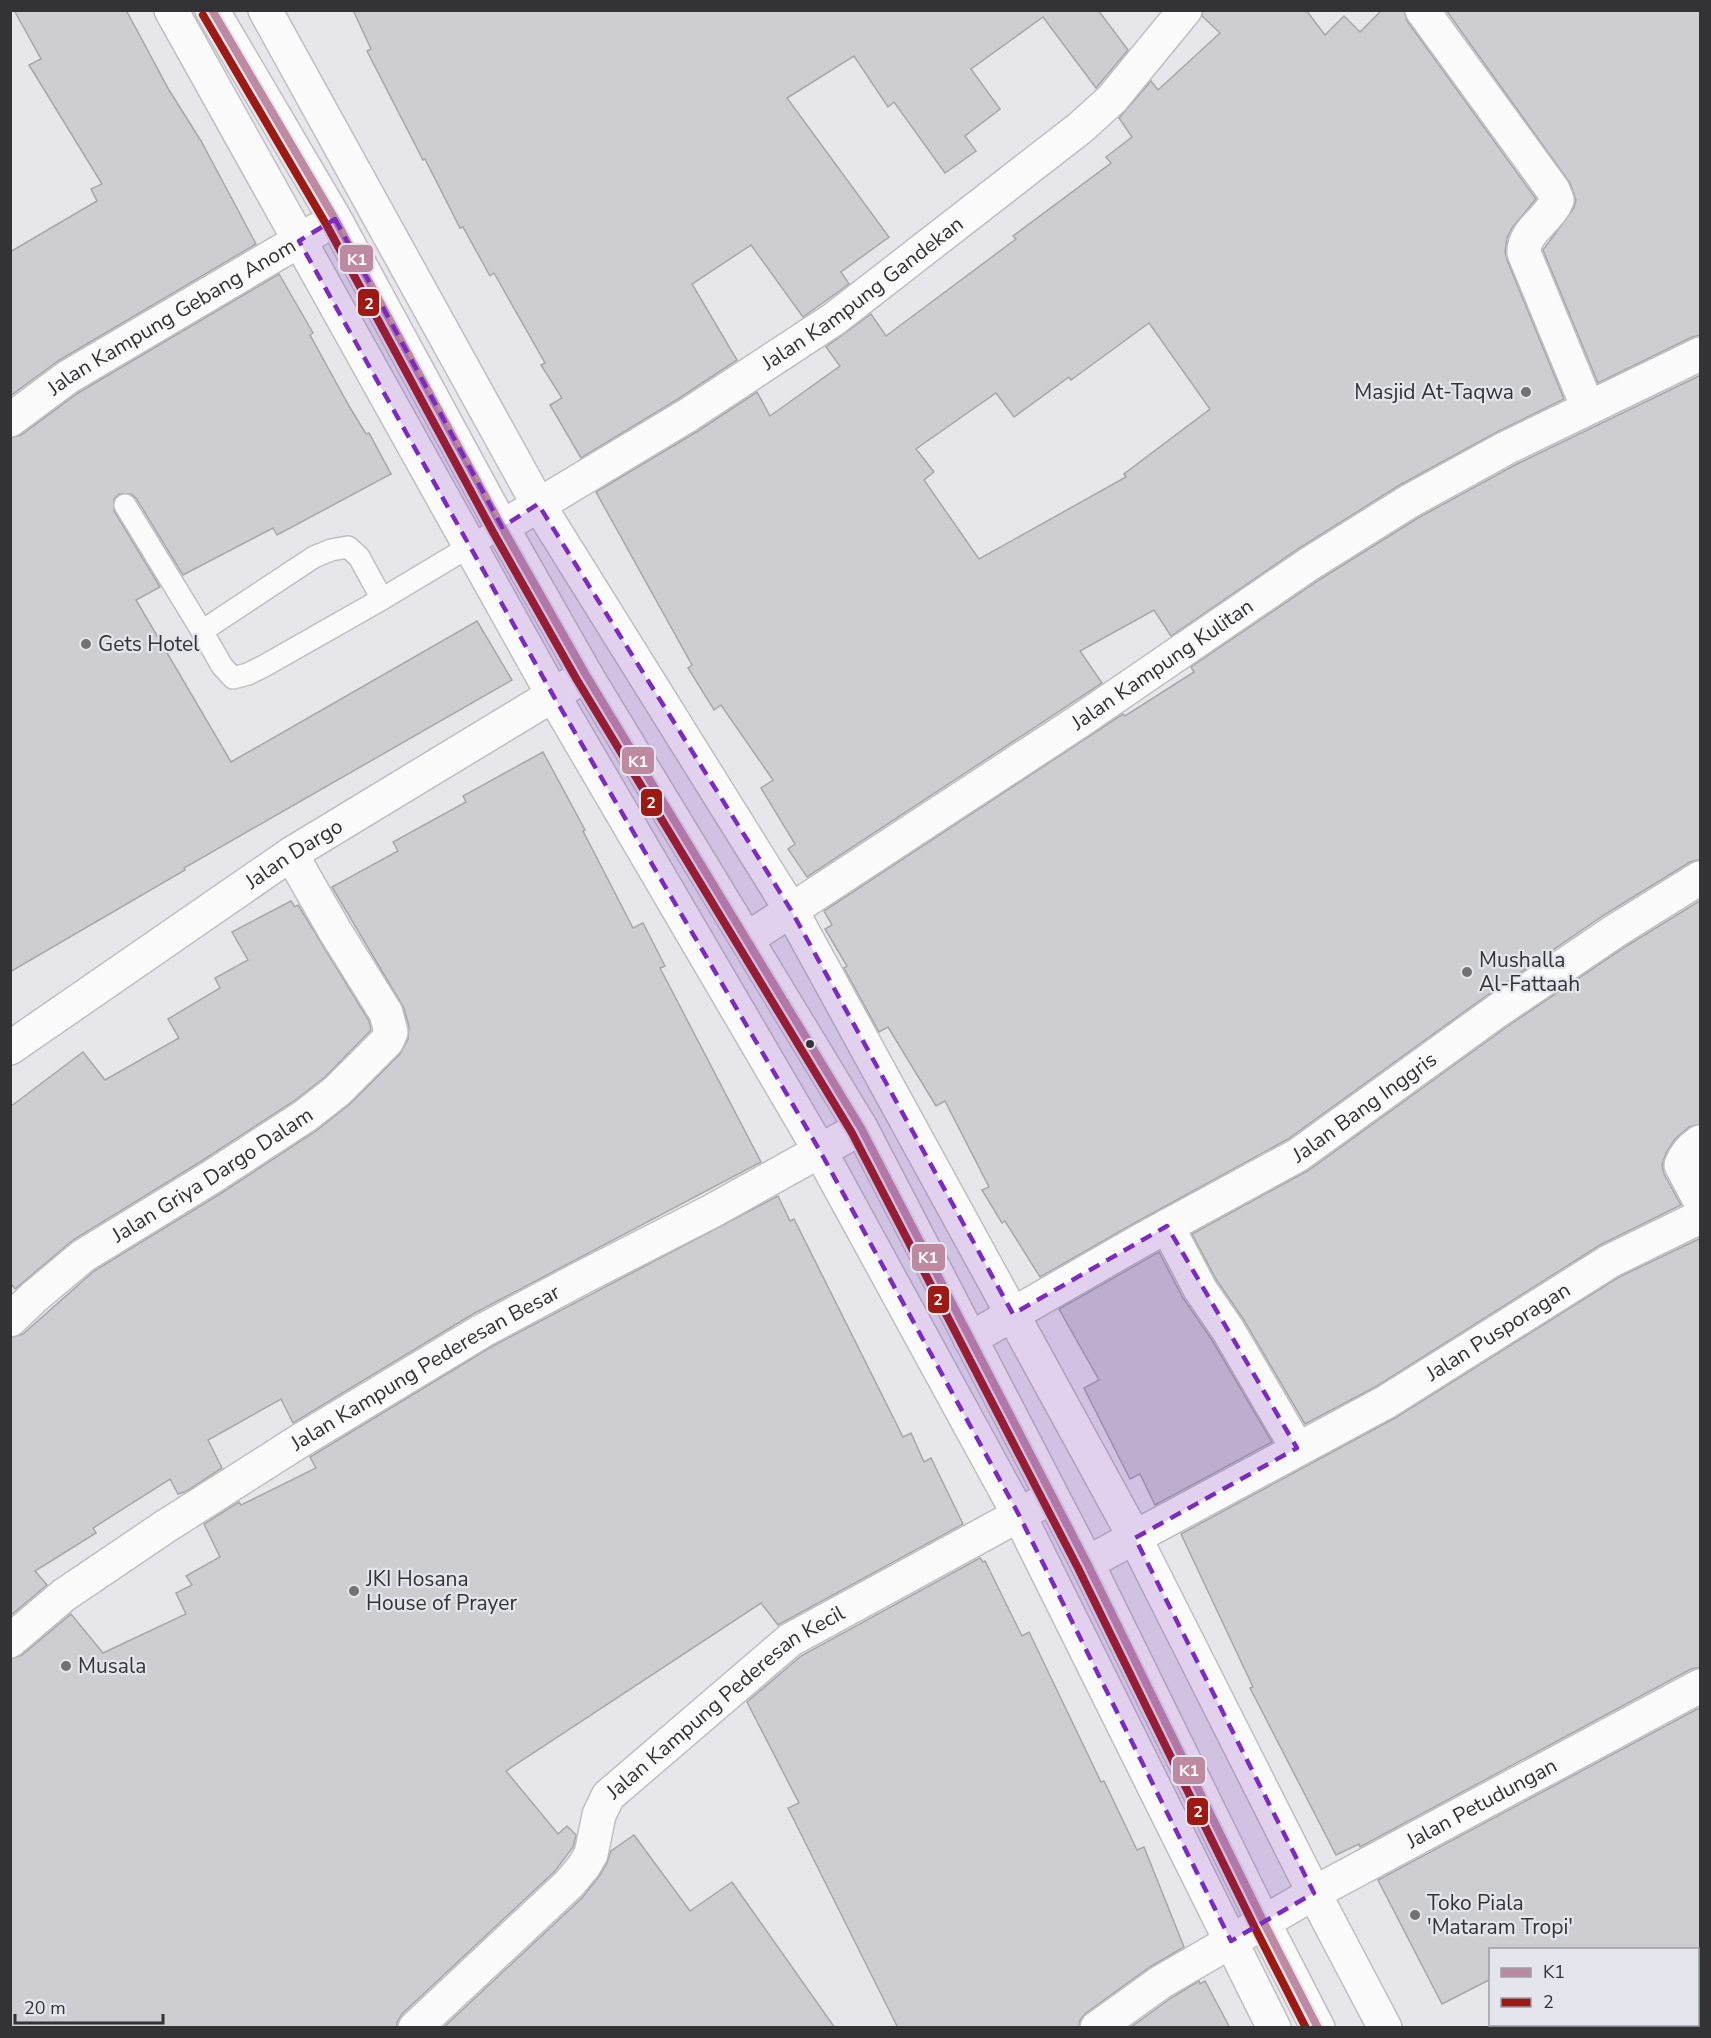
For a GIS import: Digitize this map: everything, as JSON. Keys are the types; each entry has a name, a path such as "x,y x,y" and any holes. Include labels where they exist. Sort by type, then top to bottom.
{"street":[{"path":"212,10 335,219 502,527 586,675 861,1128 1086,1563 1263,1923 1318,2028"},
{"path":"265,10 538,504 790,910 1135,1538 1384,2028"},
{"name":"Jalan Kampung Gandekan","path":"502,527 688,414 834,319 1002,189 1112,99 1185,10"},
{"path":"1422,10 1553,190 1557,200 1554,210 1528,237 1524,245 1524,253 1588,408"},
{"path":"185,15 299,241 470,544 552,695 820,1151 1019,1515 1274,2028"},
{"name":"Jalan Kampung Gebang Anom","path":"10,420 68,376 335,219"},
{"path":"366,361 400,340"},
{"name":"Jalan Kampung Kulitan","path":"747,939 1078,722 1309,564 1388,514 1506,448 1701,354"},
{"name":"Jalan Dargo","path":"10,1048 291,854 586,675"},
{"name":"Jalan Griya Dargo Dalam","path":"10,1320 83,1256 305,1116 337,1091 387,1041 391,1032 386,1013 291,854"},
{"name":"Jalan Bang Inggris","path":"970,1339 1167,1226 1298,1155 1506,1004 1614,931 1701,878"},
{"name":"Jalan Kampung Pederesan Besar","path":"10,1641 64,1595 163,1528 298,1442 482,1331 712,1211 861,1128"},
{"path":"1701,1142 1688,1152 1682,1165 1701,1201"},
{"name":"Jalan Pusporagan","path":"1086,1563 1386,1402 1610,1261 1701,1217"},
{"path":"1167,1226 1200,1289 1228,1330 1297,1448"},
{"name":"Jalan Kampung Pederesan Kecil","path":"415,2028 569,1884 584,1866 591,1854 599,1815 608,1796 790,1640 1052,1497"},
{"name":"Jalan Petudungan","path":"1097,2028 1161,1982 1314,1893 1701,1686"}],"lane":[{"path":"125,505 222,666 233,678 264,666 502,527"},
{"path":"202,631 314,557 331,550 348,547 359,557 382,599"}],"highlighted area":[{"path":"335,219 502,527 538,504 791,910 1013,1314 1167,1226 1297,1448 1135,1538 1314,1893 1231,1941 1019,1515 820,1151 553,695 299,241"}],"building":[{"path":"14,10 126,10 169,90 201,141 256,244 58,361 10,396 10,252 97,201 91,189 102,184 29,65 41,59"},
{"path":"353,10 1098,10 1128,50 1096,88 1043,17 971,69 1000,109 965,136 976,151 945,173 894,102 888,107 854,56 787,98 889,237 841,272 849,284 803,317 751,245 692,284 737,360 581,458 550,405 562,398 541,365 545,363 494,273 490,276 463,227 460,228 425,159 423,160 367,51 371,49"},
{"path":"1203,10 1306,10 1325,35 1344,16 1360,32 1382,10 1404,10 1407,21 1536,199 1512,228 1507,238 1505,252 1564,399 1497,432 1398,486 1298,549 1171,636 1154,610 1080,651 1102,683 807,877 788,849 795,844 761,788 773,780 721,705 714,710 688,668 692,665 596,492 698,431 757,392 770,416 840,366 826,347 871,314 886,336 1016,239 1013,236 1111,163 1106,157 1132,137 1119,118 1151,81 1158,90 1220,33 1202,16","holes":["1149,323 1210,409 1124,474 1126,477 979,559 924,480 934,472 916,449 996,393 1014,417 1069,377 1071,380"]},
{"path":"1446,10 1701,10 1701,335 1692,337 1598,383 1543,250 1574,208 1576,200 1570,183"},
{"path":"279,274 313,333 310,335 349,406 366,434 369,433 391,474 277,535 273,528 183,575 136,498 131,494 119,494 114,499 114,511 160,587 136,600 231,762 477,621 512,680 184,868 185,870 10,972 10,438 21,435 78,393"},
{"path":"1701,375 1701,859 1690,862 1604,915 1486,996 1288,1139 1040,1277 1005,1221 1002,1223 982,1190 989,1187 945,1101 936,1106 888,1027 879,1032 844,968 847,966 825,929 832,925 824,911 1123,714 1125,716 1194,672 1191,667 1319,580 1418,518 1515,465"},
{"path":"543,752 585,830 583,831 633,928 643,923 665,966 660,968 761,1162 473,1314 293,1423 281,1399 208,1440 222,1468 187,1491 178,1494 170,1479 93,1528 96,1533 35,1571 47,1585 10,1616 10,1338 23,1334 94,1271 220,1194 316,1131 350,1104 400,1054 408,1039 409,1027 404,1008 332,887 398,851 393,842 466,802 463,796"},
{"path":"1701,900 1701,1124 1689,1127 1675,1139 1662,1165 1664,1174 1681,1205 1600,1245 1377,1386 1305,1424 1244,1320 1216,1279 1192,1234 1309,1170 1508,1026 1625,947"},
{"path":"291,901 295,907 298,905 369,1021 371,1030 325,1077 294,1101 73,1240 15,1289 10,1282 10,1107 83,1052 105,1080 179,1038 168,1019 220,988 215,978 248,960 232,932"},
{"path":"778,1196 790,1221 794,1219 903,1437 911,1433 924,1462 931,1458 963,1524 778,1625 761,1603 506,1771 558,1834 567,1826 576,1835 573,1847 555,1871 402,2014 397,2022 397,2028 10,2028 10,1659 22,1655 71,1614 103,1653 186,1614 176,1593 192,1585 186,1576 220,1557 204,1524 239,1502 241,1505 316,1468 310,1457 491,1347"},
{"path":"1701,1238 1701,1667 1691,1669 1360,1847 1359,1844 1336,1855 1250,1688 1253,1687 1181,1534 1395,1418 1619,1277"},
{"path":"1159,1252 1183,1298 1212,1340 1272,1442 1155,1505 1140,1474 1130,1479 1084,1388 1099,1380 1059,1309"},
{"path":"980,1558 983,1562 985,1561 1022,1636 1029,1632 1101,1782 1104,1781 1137,1850 1144,1847 1184,1947 1150,1967 1086,2013 1080,2020 1079,2028 898,2028 788,1808 799,1803 747,1702 801,1656"},
{"path":"1701,1707 1701,1950 1699,1948 1489,1948 1489,1980 1442,2004 1378,1880"},
{"path":"634,1835 690,1911 732,1882 835,2028 443,2028 582,1898 600,1875 611,1851"},
{"path":"1199,1981 1200,1984 1205,1981 1230,2028 1130,2028 1171,1998"}],"transit line":[{"name":"K1","path":"212,10 335,219 502,527 586,675 861,1128 1087,1563 1318,2028"},
{"name":"2","path":"203,15 326,224 493,532 577,680 852,1133 1078,1568 1306,2028"}],"place":[{"name":"Masjid At-Taqwa","path":"1526,392"},
{"name":"Gets Hotel","path":"86,644"},
{"name":"Mushalla Al-Fattaah","path":"1467,972"},
{"name":"JKI Hosana House of Prayer","path":"354,1591"},
{"name":"Musala","path":"66,1666"},
{"name":"Toko Piala 'Mataram Tropi'","path":"1415,1915"}]}
